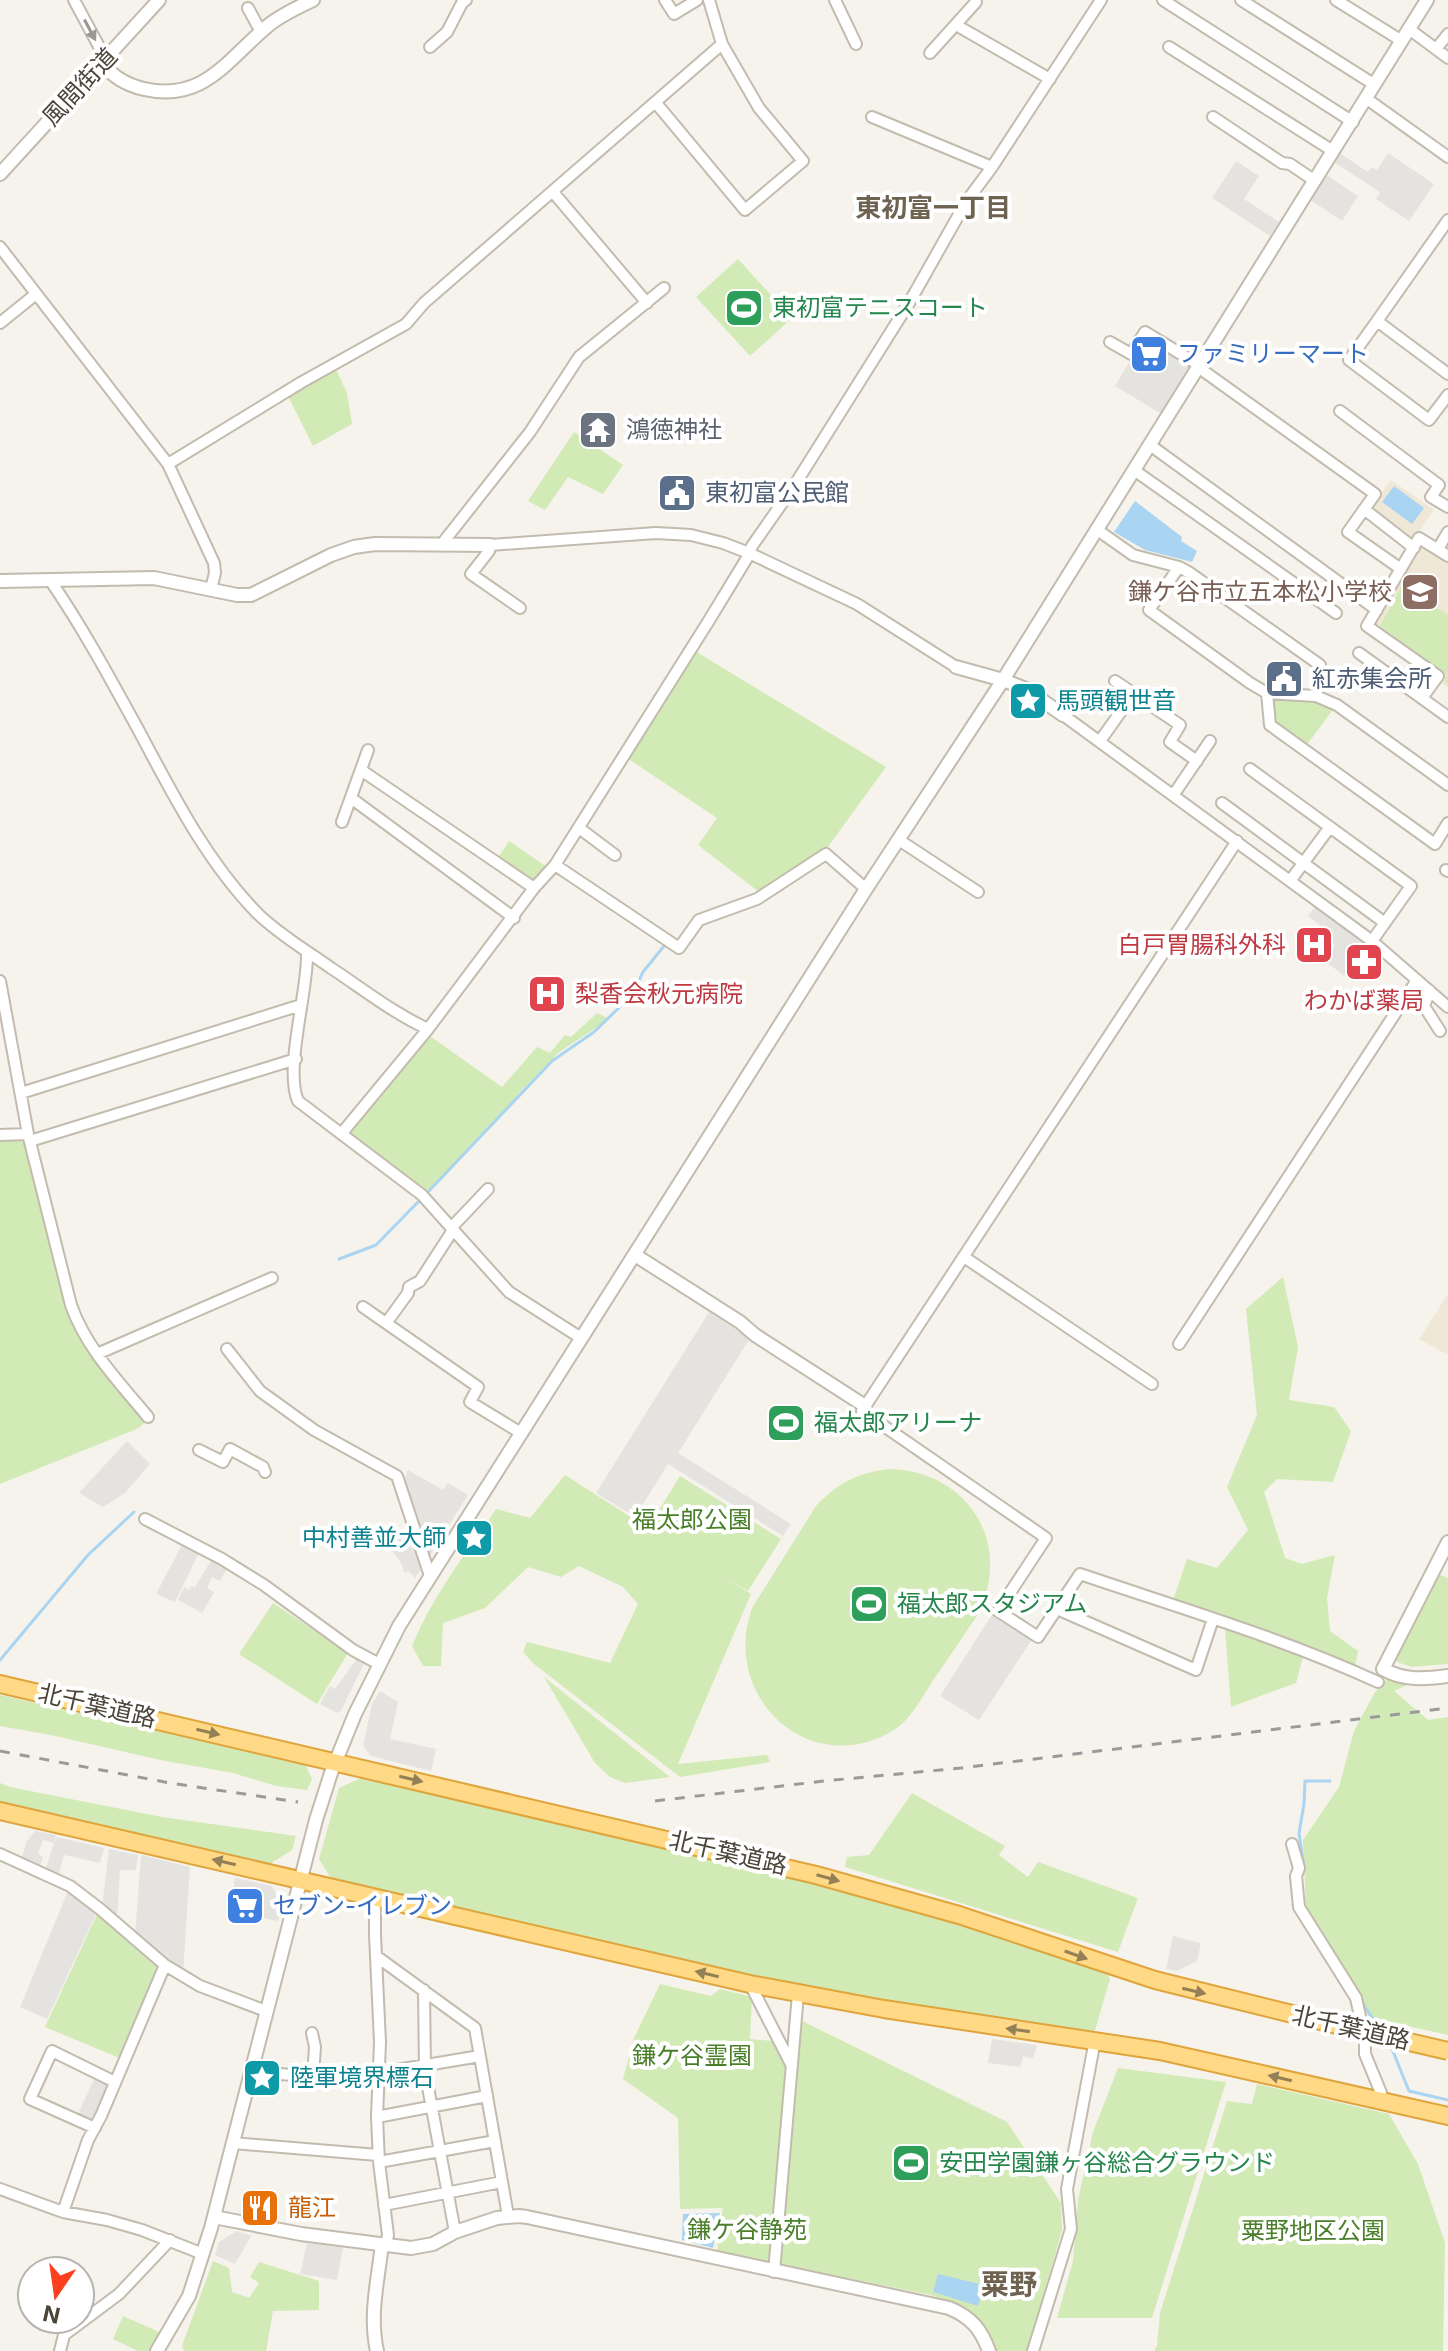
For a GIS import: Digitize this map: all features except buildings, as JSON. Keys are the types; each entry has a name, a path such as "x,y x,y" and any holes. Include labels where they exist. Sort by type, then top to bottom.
{"highway":[{"name":"北千葉道路","path":"0,1684 816,1875 959,1915 1155,1980 1448,2051"},
{"path":"0,1811 750,1984 987,2026 1160,2051 1448,2116"}],"street":[{"name":"風間街道","path":"0,174 159,0"},
{"path":"78,2 109,72 121,81 160,92 176,91 209,79 261,32 313,0"},
{"path":"430,47 447,32 466,0"},
{"path":"665,0 674,14 697,0"},
{"path":"656,103 745,210 803,161 759,108 722,44 709,0"},
{"path":"835,0 856,44"},
{"path":"342,1133 428,1029 534,888 555,865 909,303 966,202 1101,0"},
{"path":"1163,0 1353,122"},
{"path":"1241,0 1375,85"},
{"path":"1336,0 1402,41"},
{"path":"930,53 976,2"},
{"path":"157,2351 189,2296 203,2254 316,1820 335,1761 399,1626 866,889 1003,680 1353,122 1422,2"},
{"path":"248,8 261,32"},
{"path":"956,25 1050,79"},
{"path":"1409,29 1448,58"},
{"path":"1436,49 1448,34"},
{"path":"168,464 302,382 406,324 424,303 722,44"},
{"path":"1169,47 1333,151"},
{"path":"1367,99 1448,157"},
{"path":"872,117 992,167"},
{"path":"1213,117 1315,181"},
{"path":"553,192 647,303"},
{"path":"1448,220 1349,360 1429,420 1448,395"},
{"path":"0,247 168,464 214,563 211,589"},
{"path":"441,545 530,432 579,357 664,288"},
{"path":"0,323 36,294"},
{"path":"1377,321 1448,374"},
{"path":"1110,342 1131,354 1145,332 1198,366 1375,494 1348,532 1401,569"},
{"path":"1340,411 1439,485 1431,497 1448,507"},
{"path":"1150,445 1377,610"},
{"path":"1134,470 1336,613"},
{"path":"1364,509 1414,548"},
{"path":"1096,529 1133,555 1179,567 1320,665 1316,696"},
{"path":"1438,549 1448,532"},
{"path":"0,581 154,578 237,595 251,595 331,555 375,544 490,545 656,533 691,535 723,543 857,604 956,667 1026,689 1372,941 1447,1003"},
{"path":"1422,698 1438,676 1367,626 1419,538 1448,556"},
{"path":"490,545 489,551 471,574 520,608"},
{"path":"1179,567 1149,610 1267,693 1316,696 1337,705 1448,785"},
{"path":"50,580 81,629 184,815 203,845 258,913 307,954 405,1019 428,1029"},
{"path":"1359,653 1448,717"},
{"path":"1115,681 1180,725 1170,742 1197,761"},
{"path":"1100,741 1134,693"},
{"path":"1267,693 1270,725 1435,844 1448,823"},
{"path":"1174,794 1210,741"},
{"path":"342,822 368,750"},
{"path":"1250,769 1411,886 1372,941"},
{"path":"361,770 534,888"},
{"path":"351,798 514,918"},
{"path":"1222,803 1385,923"},
{"path":"1290,881 1330,827"},
{"path":"579,828 615,855"},
{"path":"899,840 978,892"},
{"path":"1237,841 862,1411 1046,1538 998,1611 1038,1637 1080,1574 1379,1679 1448,1676"},
{"path":"555,865 679,948 699,920 757,899 826,854 866,889"},
{"path":"307,954 296,1059 295,1091 298,1101 422,1195 509,1292 581,1338"},
{"path":"1179,1344 1417,980"},
{"path":"0,981 29,1138 71,1305 77,1322 97,1354 148,1417"},
{"path":"1430,991 1424,1006 1440,1031"},
{"path":"21,1093 301,1005"},
{"path":"0,1135 29,1138 296,1059"},
{"path":"387,1322 409,1287 420,1281 452,1229 488,1189"},
{"path":"635,1255 865,1406"},
{"path":"964,1257 1152,1384"},
{"path":"97,1354 272,1278"},
{"path":"363,1307 478,1387 470,1402 521,1433"},
{"path":"227,1349 260,1391 314,1430 397,1476 430,1576"},
{"path":"199,1450 223,1462 230,1449 261,1466 265,1472"},
{"path":"145,1519 253,1578 353,1650 379,1664"},
{"path":"1379,1679 1448,1542"},
{"path":"1057,1609 1196,1670 1213,1619"},
{"path":"1292,1844 1299,1868 1296,1876 1299,1907 1356,1998 1365,2054 1381,2093"},
{"path":"0,1854 70,1886 165,1965 200,1986 266,2011"},
{"path":"375,1897 377,2117 388,2235 373,2324 377,2351"},
{"path":"376,1956 475,2028 508,2216"},
{"path":"63,2212 88,2140 165,1965"},
{"path":"750,1984 792,2065"},
{"path":"424,1990 425,2066 455,2232"},
{"path":"774,2272 798,1994"},
{"path":"312,2033 315,2047 313,2076"},
{"path":"1033,2351 1071,2229 1067,2189 1095,2040"},
{"path":"95,2128 30,2099 52,2051 115,2082"},
{"path":"251,2072 379,2077 480,2056"},
{"path":"377,2117 487,2096"},
{"path":"233,2143 379,2158 495,2141"},
{"path":"384,2205 502,2182"},
{"path":"0,2189 63,2212 107,2220 170,2240 203,2254"},
{"path":"214,2217 301,2234 421,2248 455,2232 508,2216 534,2218 949,2308 971,2319 979,2328 989,2351"},
{"path":"60,2351 64,2335 119,2294 170,2240"}],"shaded area":[{"path":"1338,152 1368,172 1371,167 1377,170 1388,153 1434,184 1409,221 1376,199 1380,192 1332,161"},
{"path":"1236,161 1259,176 1244,199 1279,222 1270,236 1212,198"},
{"path":"1325,174 1358,196 1342,221 1309,199"},
{"path":"1164,347 1193,365 1163,415 1115,386 1131,359 1150,370"},
{"path":"1391,480 1434,510 1413,540 1369,510"},
{"name":"鎌ケ谷市立五本松小学校","path":"1420,544 1448,561 1448,688 1373,626"},
{"path":"1316,906 1367,945 1344,976 1324,960 1335,945 1316,930 1320,925 1308,916"},
{"path":"1448,1294 1448,1355 1419,1339"},
{"path":"709,1312 750,1338 678,1453 791,1524 783,1536 668,1464 635,1517 596,1493"},
{"path":"127,1441 150,1464 125,1493 103,1507 79,1493"},
{"path":"408,1470 443,1490 448,1483 468,1495 429,1557 404,1481"},
{"path":"409,1531 422,1568 415,1578 409,1572 404,1573 402,1564 389,1547 393,1535"},
{"path":"183,1543 200,1551 175,1602 156,1594"},
{"path":"212,1559 228,1567 220,1581 212,1577 207,1588 214,1592 202,1613 178,1600 184,1587 189,1590 191,1586 195,1587"},
{"path":"993,1613 1033,1638 979,1720 940,1696"},
{"path":"358,1657 365,1662 341,1711 337,1713 320,1704 330,1686 335,1689"},
{"path":"380,1691 398,1702 390,1739 436,1749 431,1771 371,1756 363,1746 372,1704"},
{"path":"35,1831 56,1835 54,1842 57,1837 104,1848 100,1863 64,1855 58,1877 45,1871 54,1843 43,1840 38,1854 43,1857 39,1868 21,1859 27,1841"},
{"path":"109,1849 138,1855 136,1870 120,1870 117,1919 102,1907"},
{"path":"141,1855 190,1867 183,1973 135,1935"},
{"path":"235,1878 272,1886 283,1905 278,1921 259,1917 262,1899 233,1893"},
{"path":"68,1891 97,1912 47,2019 20,2007"},
{"path":"1173,1936 1201,1943 1197,1961 1177,1971 1166,1969"},
{"path":"992,2039 1037,2045 1033,2059 1023,2056 1020,2067 988,2063"},
{"path":"95,2077 109,2084 93,2121 78,2114"},
{"path":"237,2231 251,2236 235,2264 215,2255 219,2242"},
{"path":"307,2243 343,2247 337,2280 300,2274"}],"green space":[{"name":"東初富テニスコート","path":"738,259 792,318 750,356 696,297"},
{"path":"335,367 347,393 352,424 313,446 287,394"},
{"path":"574,432 623,465 603,494 568,477 545,510 528,501"},
{"path":"1401,587 1448,615 1448,684 1444,681 1447,675 1380,626"},
{"path":"695,651 886,767 827,848 759,892 698,845 717,818 627,758"},
{"path":"1274,698 1314,701 1334,708 1306,746 1276,722"},
{"path":"509,841 547,867 537,881 530,882 497,859"},
{"path":"597,1013 609,1019 558,1053 519,1093 504,1114 426,1192 348,1132 427,1034 502,1087 537,1047 550,1053 565,1035 571,1037"},
{"path":"0,1141 27,1143 76,1327 144,1418 144,1423 139,1428 0,1484"},
{"path":"1283,1277 1298,1347 1289,1400 1334,1407 1351,1431 1333,1482 1277,1479 1264,1492 1285,1558 1302,1564 1335,1555 1327,1598 1330,1631 1358,1651 1355,1666 1305,1649 1296,1683 1231,1707 1225,1629 1172,1603 1187,1559 1217,1568 1248,1530 1227,1487 1257,1415 1246,1309"},
{"name":"福太郎スタジアム","path":"892,1469 919,1473 942,1483 961,1497 976,1515 986,1536 990,1560 988,1585 980,1611 915,1708 894,1730 863,1743 832,1745 804,1738 780,1722 761,1700 749,1672 746,1641 752,1608 824,1498 860,1476"},
{"name":"福太郎公園","path":"565,1475 648,1528 680,1476 781,1539 748,1591 726,1578 751,1594 678,1764 767,1755 770,1762 680,1777 534,1664 523,1652 527,1642 610,1663 638,1604 623,1587 579,1566 561,1577 528,1567 485,1608 443,1623 441,1666 423,1666 412,1646 420,1628 450,1576 496,1509 530,1518"},
{"path":"1438,1574 1448,1578 1448,1664 1412,1667 1397,1662 1396,1658"},
{"path":"273,1603 348,1653 317,1704 239,1654"},
{"path":"544,1677 670,1777 625,1783 610,1777 595,1763"},
{"path":"1389,1677 1409,1684 1394,1691 1428,1720 1448,1717 1448,2035 1369,2017 1306,1909 1303,1840 1339,1787 1354,1731 1375,1692"},
{"path":"0,1695 305,1764 312,1779 307,1790 276,1786 233,1773 0,1726"},
{"path":"361,1778 760,1869 919,1913 1106,1971 1110,1979 1095,2030 1090,2034 974,2019 746,1977 330,1877 319,1859 339,1788"},
{"path":"0,1783 162,1817 296,1836 292,1850 268,1865 0,1806"},
{"path":"912,1793 1005,1846 999,1855 1028,1877 1038,1862 1138,1898 1118,1952 845,1867 847,1857 869,1855"},
{"path":"98,1912 161,1964 122,2059 45,2027"},
{"name":"鎌ケ谷霊園","path":"660,1984 711,1996 720,1989 752,1997 750,2039 774,2041 787,2070 770,2264 717,2251 723,2208 680,2209 678,2118 623,2079 634,2038"},
{"name":"安田学園鎌ヶ谷総合グラウンド","path":"800,2020 1007,2122 1061,2203 1062,2230 1028,2351 996,2351 994,2341 969,2309 931,2295 779,2264"},
{"path":"1118,2068 1226,2082 1152,2318 1057,2318 1073,2261 1078,2200 1093,2132"},
{"name":"粟野地区公園","path":"1257,2084 1389,2114 1418,2164 1445,2243 1443,2351 1154,2351 1160,2313 1227,2101 1252,2104"},
{"path":"213,2261 229,2268 232,2292 249,2298 259,2283 250,2277 259,2262 319,2281 319,2310 273,2311 266,2351 184,2351 182,2346"},
{"path":"123,2316 159,2332 150,2351 138,2351 113,2339"}],"water":[{"path":"1394,486 1424,508 1412,524 1382,502"},
{"path":"1135,501 1197,551 1192,562 1145,550 1114,532"},
{"path":"720,2213 713,2248 682,2240 683,2214"},
{"path":"938,2274 984,2285 978,2306 933,2292"}],"waterway":[{"path":"429,1191 552,1061 594,1032 632,995 643,972 664,946"},
{"path":"339,1259 376,1245 418,1202"},
{"path":"0,1660 88,1555 134,1512"},
{"path":"1304,1867 1299,1833 1305,1781 1330,1781"},
{"path":"1361,2001 1379,2028"},
{"path":"1390,2044 1409,2091 1448,2100"}],"railway":[{"path":"655,1801 961,1768 1448,1708"},
{"path":"0,1751 170,1783 298,1802"}],"place":[{"name":"東初富テニスコート","path":"744,308"},
{"name":"ファミリーマート","path":"1149,354"},
{"name":"鴻徳神社","path":"598,430"},
{"name":"東初富公民館","path":"677,493"},
{"name":"鎌ケ谷市立五本松小学校","path":"1420,592"},
{"name":"紅赤集会所","path":"1284,679"},
{"name":"馬頭観世音","path":"1028,701"},
{"name":"白戸胃腸科外科","path":"1314,945"},
{"name":"わかば薬局","path":"1364,962"},
{"name":"梨香会秋元病院","path":"547,994"},
{"name":"福太郎アリーナ","path":"786,1423"},
{"name":"中村善並大師","path":"474,1538"},
{"name":"福太郎スタジアム","path":"869,1604"},
{"name":"セブン-イレブン","path":"245,1906"},
{"name":"陸軍境界標石","path":"262,2078"},
{"name":"安田学園鎌ヶ谷総合グラウンド","path":"911,2163"},
{"name":"龍江","path":"260,2208"}],"district":[{"name":"東初富一丁目","path":"933,208"},
{"name":"粟野","path":"1009,2284"}],"park label":[{"name":"鎌ケ谷静苑","path":"747,2230"}]}
